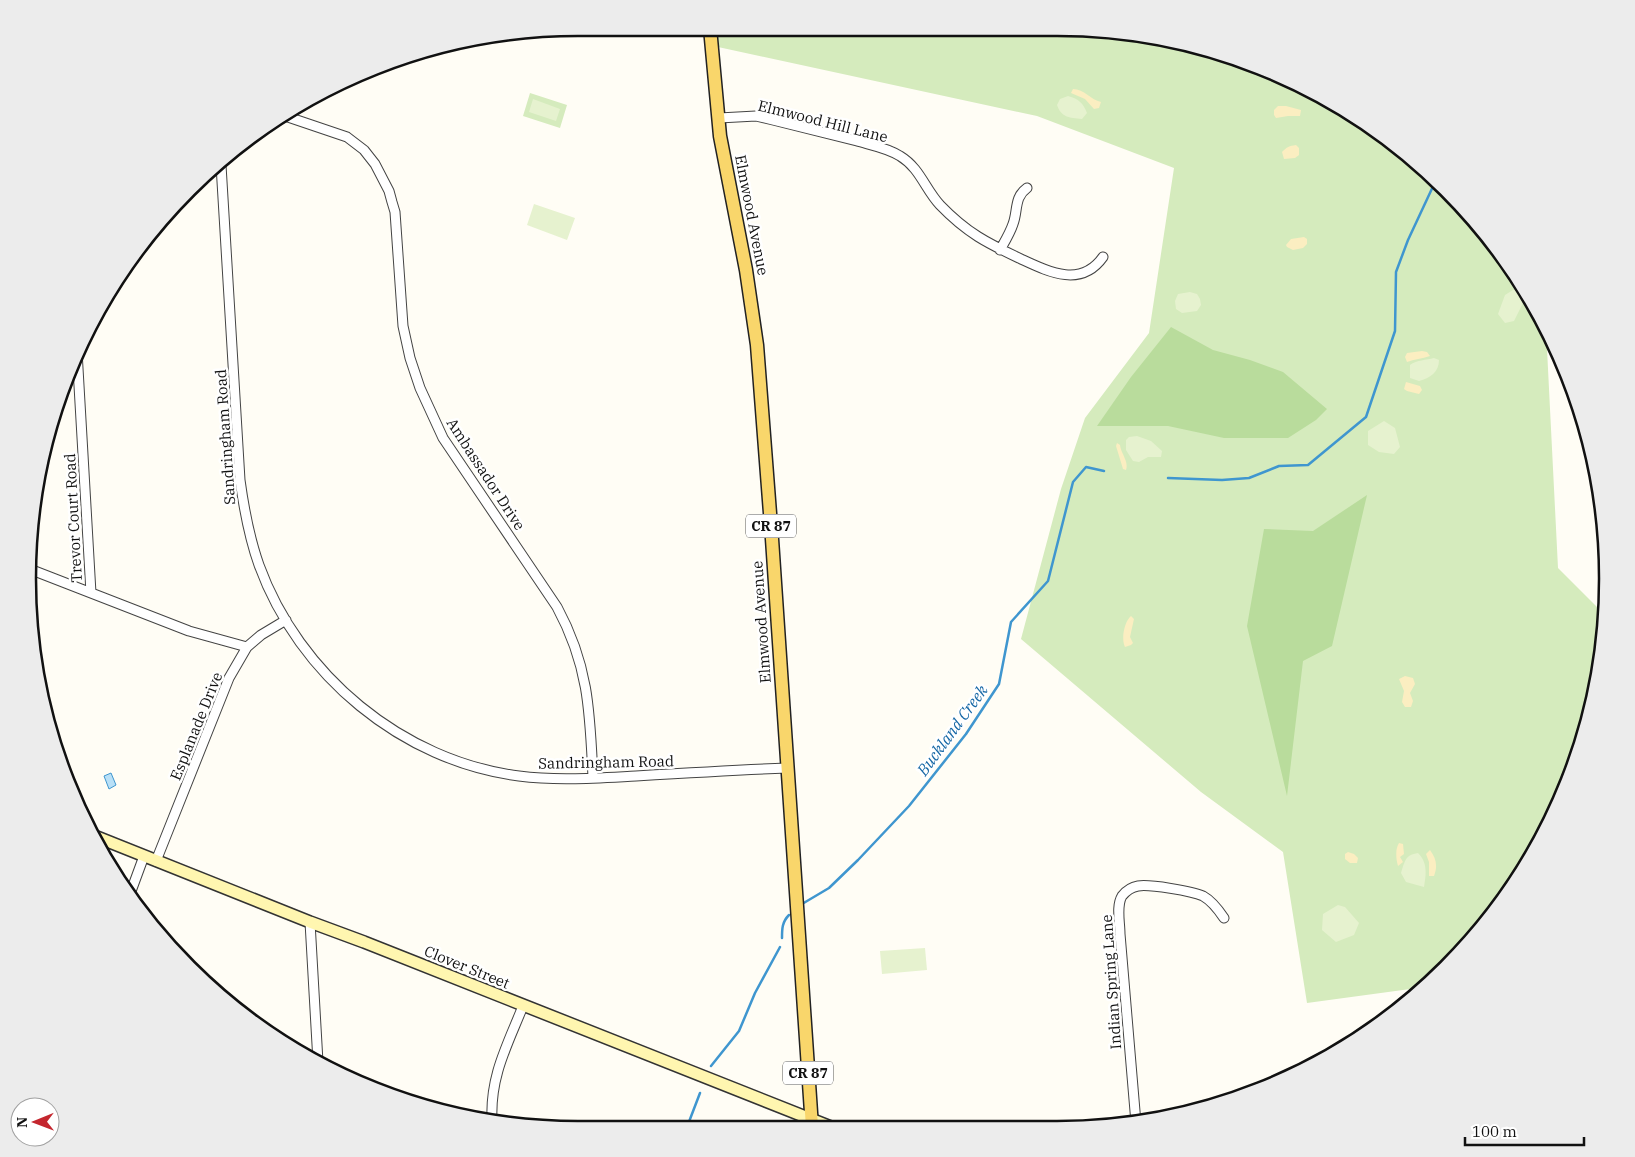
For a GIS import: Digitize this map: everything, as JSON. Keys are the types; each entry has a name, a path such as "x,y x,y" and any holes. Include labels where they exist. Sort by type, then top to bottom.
{"main road":[{"name":"Elmwood Avenue","path":"711,36 723,153 751,296 757,345 812,1121"},
{"name":"Clover Street","path":"103,840 364,942 807,1121"}],"street":[{"name":"Elmwood Hill Lane","path":"719,118 756,116 874,146 899,155 920,174 938,203 976,237 1048,272 1063,275 1080,273 1087,271 1103,257"},
{"name":"Ambassador Drive","path":"292,118 347,137 355,142 375,164 389,191 395,212 404,326 415,374 443,438 557,607 572,636 581,665 589,705 593,778"},
{"name":"Sandringham Road","path":"221,171 241,488 248,528 259,565 286,620 311,657 342,691 381,722 418,745 452,760 502,774 520,777 593,778 787,768"},
{"path":"1000,250 1014,222 1020,193 1027,188"},
{"name":"Trevor Court Road","path":"78,371 91,593"},
{"path":"36,572 188,631 247,648"},
{"name":"Esplanade Drive","path":"156,861 229,678 247,648 261,635 286,620"},
{"path":"133,887 144,856"},
{"name":"Indian Spring Lane","path":"1135,1115 1119,902 1131,888 1154,886 1202,895 1212,902 1224,918"},
{"path":"310,922 318,1054"},
{"path":"492,1113 492,1097 496,1073 523,1006"}],"green space":[{"path":"717,36 1056,36 1092,37 1127,41 1197,55 1231,65 1296,92 1358,128 1387,148 1440,195 1487,248 1526,307 1547,348 1558,568 1598,608 1598,614 1588,684 1580,719 1570,753 1543,818 1526,850 1487,909 1440,962 1411,989 1307,1003 1283,852 1201,792 1021,639 1061,489 1085,418 1149,333 1174,168 1037,116 718,47"},
{"path":"530,93 567,105 560,128 523,116"},
{"path":"1068,96 1078,100 1084,107 1087,113 1082,119 1066,116 1059,109 1057,105 1060,99"},
{"path":"533,99 560,109 556,121 529,112"},
{"path":"534,204 575,218 567,240 527,225"},
{"path":"1515,290 1523,303 1514,321 1505,323 1498,314 1505,295"},
{"path":"1190,292 1197,294 1201,305 1197,311 1182,313 1176,309 1175,301 1178,294"},
{"path":"1171,327 1213,350 1250,360 1283,372 1327,409 1316,420 1288,438 1224,438 1168,426 1097,426 1131,377"},
{"path":"1434,358 1439,360 1439,364 1433,374 1419,381 1410,378 1410,365"},
{"path":"1384,421 1395,428 1400,447 1394,454 1379,452 1368,445 1368,431"},
{"path":"1137,436 1151,441 1162,451 1161,457 1148,457 1139,462 1133,461 1126,450 1126,440 1129,437"},
{"path":"1367,495 1332,646 1303,661 1287,796 1247,626 1264,529 1313,531"},
{"path":"1418,853 1425,865 1424,887 1406,882 1401,873 1408,857"},
{"path":"1338,905 1345,907 1359,923 1354,935 1336,942 1322,930 1323,914"},
{"path":"925,948 927,970 882,974 880,951"}],"sand":[{"path":"1073,89 1077,89 1101,102 1099,108 1094,109 1085,99 1071,93"},
{"path":"1278,106 1301,110 1300,116 1276,118 1274,110"},
{"path":"1296,145 1299,148 1299,155 1295,158 1284,159 1282,152 1288,147"},
{"path":"1304,237 1307,239 1307,244 1303,248 1293,250 1287,247 1286,245 1291,239"},
{"path":"1427,352 1430,356 1407,362 1405,357 1407,353"},
{"path":"1406,382 1420,386 1422,390 1419,394 1407,391 1404,389"},
{"path":"1117,443 1120,445 1126,461 1126,470 1123,469 1116,446"},
{"path":"1131,616 1134,619 1130,637 1133,643 1125,647 1123,640 1124,631"},
{"path":"1405,676 1413,678 1415,684 1410,693 1413,701 1411,707 1405,707 1402,702 1404,691 1399,679"},
{"path":"1399,843 1403,844 1404,854 1400,857 1403,862 1398,866 1396,854"},
{"path":"1430,850 1436,862 1434,876 1429,876 1429,862 1426,854"},
{"path":"1348,852 1358,858 1357,863 1350,863 1345,859 1345,854"}],"water":[{"path":"111,773 116,785 109,789 104,776"}],"waterway":[{"name":"Buckland Creek","path":"1168,478 1222,480 1249,478 1279,466 1308,465 1366,417 1395,331 1396,272 1408,240 1432,188"},
{"name":"Buckland Creek","path":"802,904 829,888 858,860 909,806 966,734 999,684 1011,622 1048,581 1073,482 1086,467 1104,471"},
{"name":"Buckland Creek","path":"782,938 782,929 789,915"},
{"name":"Buckland Creek","path":"711,1066 739,1031 755,993 780,947"},
{"name":"Buckland Creek","path":"689,1121 700,1093"}]}
